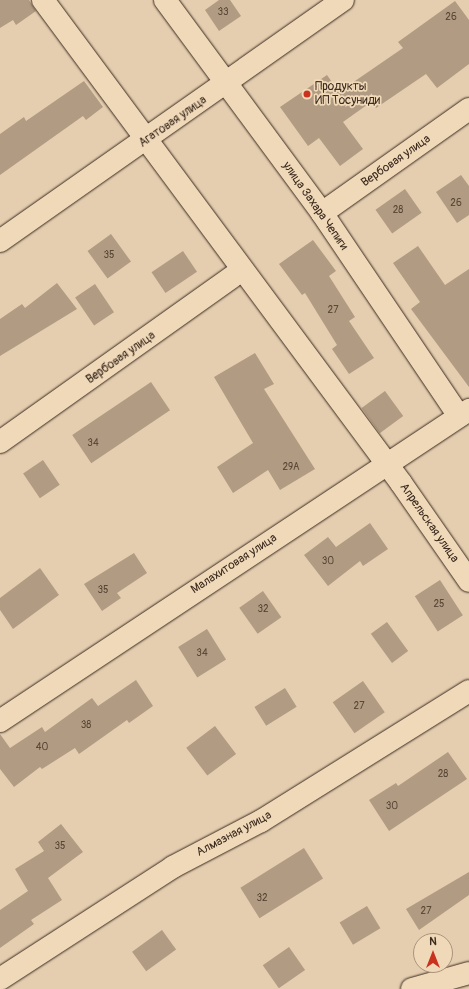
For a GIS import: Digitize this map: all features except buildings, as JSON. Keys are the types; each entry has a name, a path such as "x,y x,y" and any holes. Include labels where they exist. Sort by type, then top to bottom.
{"street":[{"name":"Апрельская улица","path":"43,0 148,140 241,271 387,465 469,582"},
{"name":"улица Захара Чепиги","path":"165,0 322,213 464,413"},
{"name":"Агатовая улица","path":"0,241 148,140 343,0"},
{"name":"Вербовая улица","path":"322,213 469,109"},
{"name":"Вербовая улица","path":"0,442 241,271"},
{"name":"Малахитовая улица","path":"0,721 235,562 387,465 464,413"},
{"name":"Алмазная улица","path":"0,979 173,867 261,821 469,691"},
{"path":"412,989 469,973"}],"place":[{"name":"Продукты ИП Тосуниди","path":"307,94"}]}
